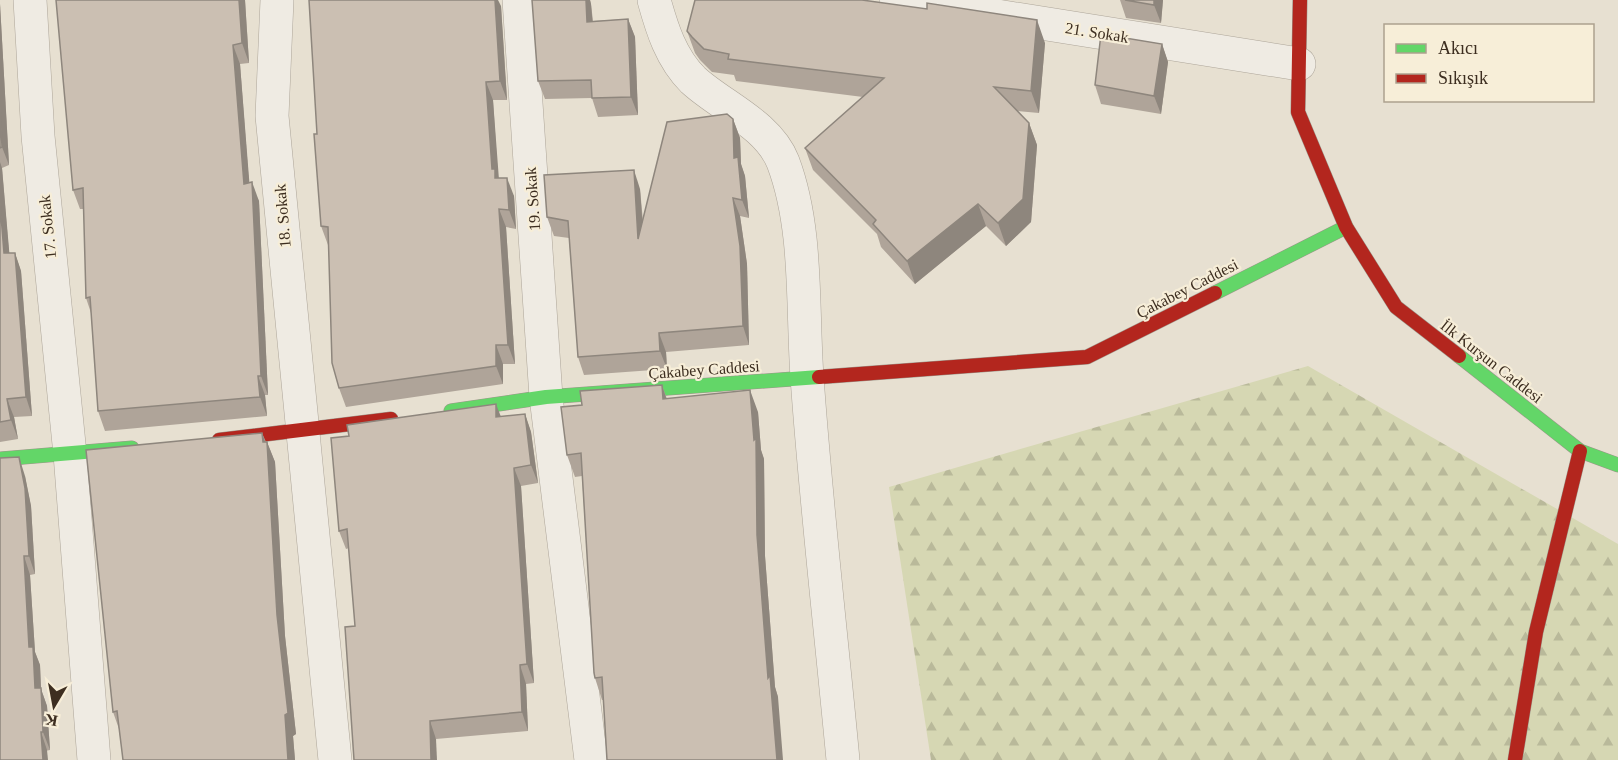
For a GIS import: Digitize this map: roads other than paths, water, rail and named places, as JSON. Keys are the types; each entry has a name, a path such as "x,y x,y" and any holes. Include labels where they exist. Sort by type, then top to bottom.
{"street":[{"name":"17. Sokak","path":"30,0 38,136 70,454 93,760"},
{"name":"18. Sokak","path":"277,0 272,116 335,760"},
{"name":"19. Sokak","path":"519,0 546,397 591,760"},
{"path":"654,0 662,30 676,60 694,80 768,138 782,160 798,221 807,378 843,760"},
{"name":"21. Sokak","path":"896,0 1299,64"},
{"name":"İlk Kurşun Caddesi","path":"1300,0 1298,112 1346,227 1396,307 1580,451 1618,465"},
{"name":"Çakabey Caddesi","path":"441,412 546,397 1087,357 1346,227"},
{"path":"209,441 302,432 406,417"},
{"path":"0,459 151,446"},
{"path":"1515,760 1536,633 1580,451"}]}
